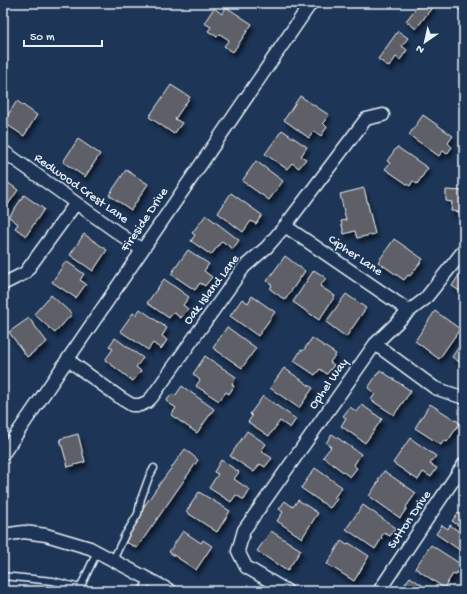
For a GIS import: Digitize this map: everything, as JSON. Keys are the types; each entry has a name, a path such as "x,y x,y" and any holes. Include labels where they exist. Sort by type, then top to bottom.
{"street":[{"name":"Fireside Drive","path":"3,454 142,250 305,5"},
{"name":"Oak Island Lane","path":"68,360 132,405 140,405 147,402 244,267 267,247 285,226 366,119 383,115"},
{"name":"Redwood Crest Lane","path":"3,151 142,250"},
{"path":"3,284 25,273 76,203"},
{"name":"Cipher Lane","path":"285,226 383,292 408,312"},
{"name":"Ophel Way","path":"287,591 246,567 238,551 244,530 375,344 408,312 425,299 464,250"},
{"path":"375,344 435,388 464,398"},
{"name":"Sutton Drive","path":"379,591 464,464"},
{"path":"3,535 24,532 46,535 90,548 171,591"}],"lane":[{"path":"458,3 464,8"},
{"path":"113,560 138,514 141,499 154,468"},
{"path":"3,576 53,581 80,590 97,552"},
{"path":"142,591 149,579"}],"building":[{"path":"420,3 430,3 433,6 416,29 406,21"},
{"path":"226,7 252,24 233,52 224,46 229,40 220,34 217,37 208,31 211,27 204,23 214,8 222,14"},
{"path":"398,31 408,38 402,46 407,50 400,60 396,57 389,67 378,59"},
{"path":"171,85 190,97 175,119 182,123 174,134 149,117"},
{"path":"300,96 329,115 323,123 327,127 321,136 314,131 309,138 284,120"},
{"path":"17,101 37,115 24,136 3,122"},
{"path":"423,115 453,136 448,143 452,147 447,154 443,151 439,156 409,135"},
{"path":"282,130 307,147 301,156 306,159 299,168 292,163 287,169 265,154"},
{"path":"78,139 100,154 85,177 63,162"},
{"path":"397,147 428,168 417,184 413,181 410,186 385,169 390,163 387,161"},
{"path":"256,161 283,181 269,200 242,181"},
{"path":"126,170 148,184 131,210 109,195"},
{"path":"3,179 18,190 3,212"},
{"path":"364,188 375,234 357,238 355,231 344,234 341,221 346,220 340,194"},
{"path":"446,190 464,191 464,213 451,211 452,202 446,201"},
{"path":"231,193 262,215 256,224 251,221 243,232 218,213"},
{"path":"24,195 44,209 26,236 15,228 18,224 9,217"},
{"path":"206,215 239,240 233,249 222,241 211,255 191,241 195,235 192,233"},
{"path":"84,234 107,250 93,271 70,255"},
{"path":"394,239 423,259 410,276 408,275 404,280 378,262"},
{"path":"188,250 209,264 204,271 212,277 205,286 200,283 195,290 171,274"},
{"path":"285,256 305,271 285,300 270,289 272,285 267,281"},
{"path":"66,261 84,274 80,280 86,284 76,298 52,282"},
{"path":"464,267 464,294 452,286"},
{"path":"314,270 326,278 320,286 335,296 319,320 293,302"},
{"path":"164,279 189,297 183,305 188,309 181,318 173,312 169,318 147,303"},
{"path":"346,294 366,308 346,337 326,322"},
{"path":"51,295 72,314 55,333 34,314"},
{"path":"252,296 275,312 258,336 230,316 242,299 248,303"},
{"path":"140,309 167,328 162,336 167,340 161,349 153,343 148,350 120,331 133,313 136,315"},
{"path":"435,311 460,329 439,359 415,341"},
{"path":"29,318 47,342 27,357 9,332"},
{"path":"227,327 256,348 242,368 213,348"},
{"path":"115,338 143,358 136,367 141,371 133,381 105,360 113,349 109,346"},
{"path":"312,338 336,354 330,362 334,365 327,374 320,369 315,375 294,361 301,350 303,351"},
{"path":"464,339 464,365 452,357"},
{"path":"205,356 236,377 232,384 234,386 229,394 226,392 219,401 196,386 200,380 193,374"},
{"path":"284,368 313,388 299,408 270,388"},
{"path":"380,370 411,391 394,415 371,400 375,394 368,388"},
{"path":"182,386 214,409 197,433 171,415 176,408 166,401 172,394 175,396"},
{"path":"263,396 296,419 290,428 280,421 269,436 248,422 252,416 250,414"},
{"path":"430,404 460,423 447,442 444,440 441,445 415,428"},
{"path":"362,405 382,419 365,443 341,426 346,418 343,416 350,407 357,412"},
{"path":"247,431 266,444 261,451 272,458 265,467 260,464 254,472 230,456"},
{"path":"78,434 85,462 68,467 60,439"},
{"path":"332,434 361,454 354,465 357,468 350,477 323,457 331,447 326,443"},
{"path":"410,438 436,456 430,464 437,468 431,477 423,472 418,480 393,463"},
{"path":"185,449 198,460 137,548 124,541 139,514"},
{"path":"221,460 239,472 234,479 250,490 244,500 236,495 231,502 209,488 218,474 214,472"},
{"path":"315,468 342,487 334,498 337,499 330,508 301,488"},
{"path":"384,471 416,493 400,518 369,496"},
{"path":"199,492 230,511 217,532 186,512"},
{"path":"464,492 464,504 459,500"},
{"path":"298,500 318,513 302,538 277,521 283,512 279,509 285,501 293,507"},
{"path":"363,505 396,528 390,536 384,533 375,549 346,529"},
{"path":"458,513 464,517 464,553 436,534 442,525 448,529 450,525 458,531 461,527 452,521"},
{"path":"183,531 201,543 203,540 212,546 196,570 169,552"},
{"path":"271,531 301,550 287,571 257,551"},
{"path":"341,541 347,545 349,543 369,556 354,581 327,564"},
{"path":"431,545 462,565 455,575 453,574 444,588 415,568"},
{"path":"410,577 431,591 400,591"}]}
